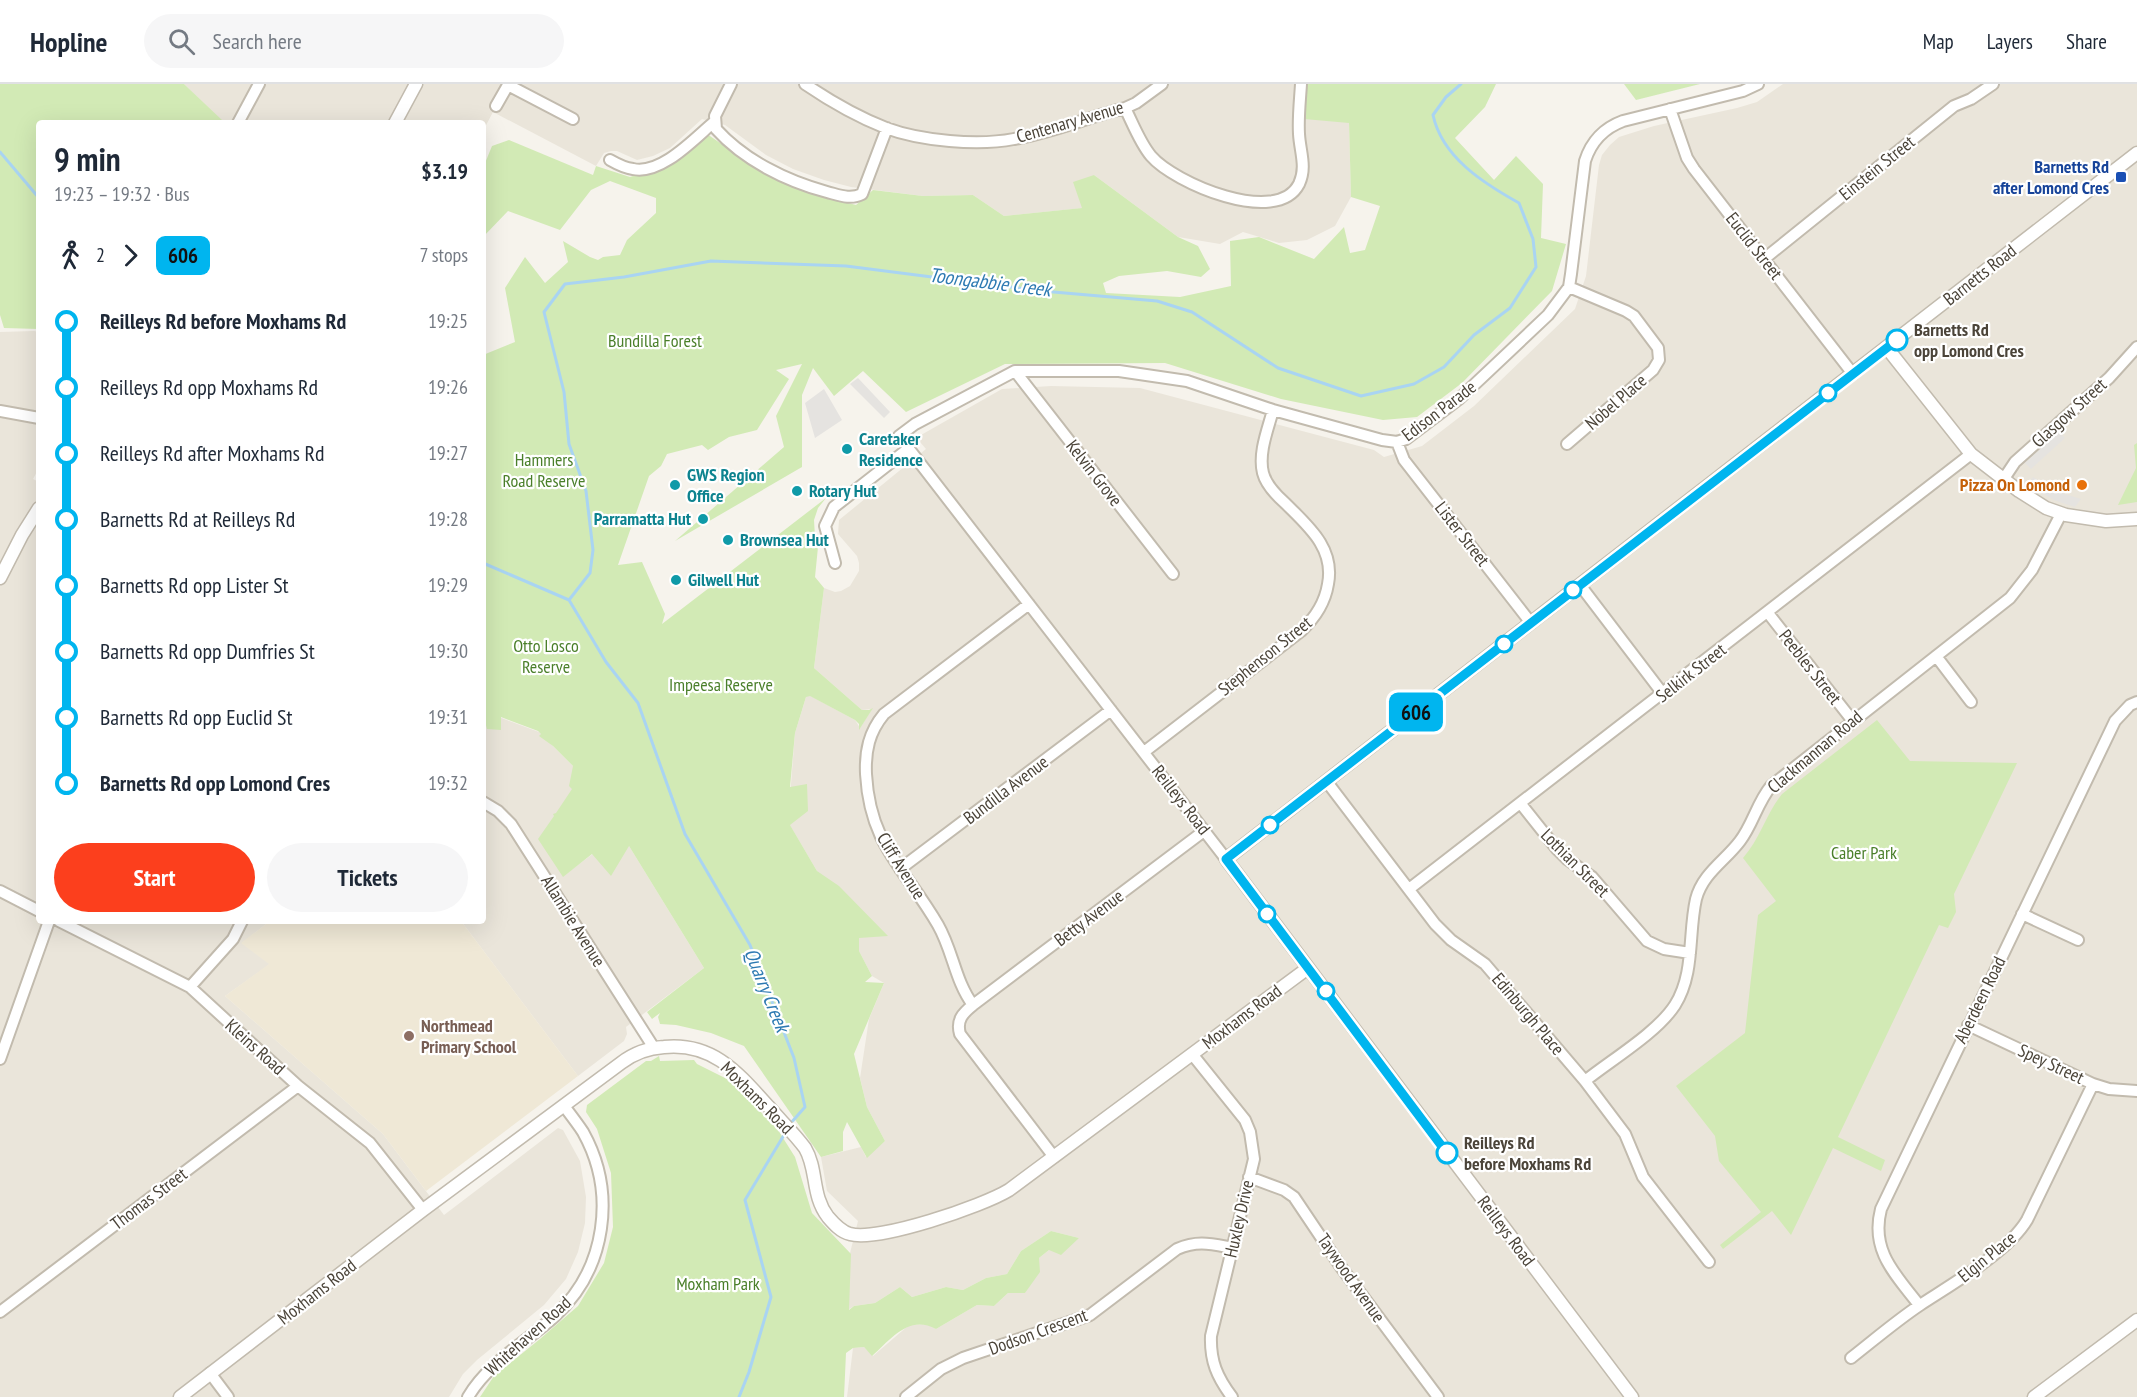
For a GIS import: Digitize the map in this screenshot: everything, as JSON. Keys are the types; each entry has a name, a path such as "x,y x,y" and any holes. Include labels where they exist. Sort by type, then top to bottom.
{"street":[{"path":"240,120 259,84"},
{"path":"397,120 416,84"},
{"path":"496,106 508,84 573,119"},
{"path":"731,84 718,107 714,122 716,129 741,152 768,169 809,187 851,198 862,194 887,128"},
{"name":"Centenary Avenue","path":"805,84 832,101 887,128 940,139 1001,141 1038,134 1125,108 1162,84"},
{"path":"1125,108 1152,157 1168,170 1219,195 1230,198 1271,200 1283,198 1292,193 1299,183 1303,170 1299,133 1300,84"},
{"name":"Edison Parade","path":"899,436 915,424 1015,371 1119,371 1186,381 1273,410 1382,441 1397,442 1410,436 1459,399 1548,315 1569,287 1584,165 1589,150 1600,135 1616,124 1743,91 1758,84"},
{"name":"Einstein Street","path":"1764,259 1953,106 1971,99 1993,84"},
{"name":"Euclid Street","path":"1670,109 1690,163 1852,374"},
{"path":"610,160 633,170 655,167 675,155 714,122"},
{"name":"Barnetts Road","path":"1226,859 2137,153"},
{"name":"Nobel Place","path":"1567,444 1664,358 1655,343 1630,313 1569,287"},
{"name":"Glasgow Street","path":"2003,480 2014,462 2109,378 2137,347"},
{"path":"1887,348 1971,454 2003,480 2031,499 2061,514 2106,521 2137,519"},
{"name":"Kelvin Grove","path":"1015,371 1173,574"},
{"name":"Stephenson Street","path":"1144,752 1301,631 1313,618 1324,598 1329,570 1323,545 1310,527 1270,487 1263,473 1263,447 1273,410"},
{"path":"0,411 36,417"},
{"name":"Reilleys Road","path":"899,436 1226,859 1632,1397"},
{"name":"Lister Street","path":"1397,442 1404,460 1531,623"},
{"path":"835,563 825,526 834,507 908,449"},
{"name":"Selkirk Street","path":"1409,889 1971,454"},
{"path":"0,578 3,563 36,513"},
{"name":"Clackmannan Road","path":"1585,1081 1667,1016 1683,988 1690,953 1696,899 1706,876 1740,841 1771,786 2017,592 2032,570 2061,514"},
{"path":"1580,585 1663,694"},
{"name":"Cliff Avenue","path":"973,1005 962,987 939,926 878,834 869,804 866,755 873,729 892,708 1029,604"},
{"name":"Peebles Street","path":"1768,613 1852,720"},
{"path":"1936,656 1971,702"},
{"name":"Aberdeen Road","path":"1919,1305 1883,1255 1878,1239 1878,1219 1968,1025 2115,721 2130,705 2137,702"},
{"name":"Bundilla Avenue","path":"900,869 1111,710"},
{"name":"Edinburgh Place","path":"1327,782 1435,924 1451,940 1485,964 1585,1081 1625,1134 1643,1177 1709,1262"},
{"name":"Allambie Avenue","path":"486,804 498,811 511,824 654,1048"},
{"name":"Lothian Street","path":"1521,804 1556,848 1595,880 1647,941 1664,950 1690,953"},
{"name":"Betty Avenue","path":"973,1005 1204,831"},
{"path":"0,891 36,909"},
{"path":"2022,914 2078,940"},
{"path":"0,1059 48,924"},
{"name":"Kleins Road","path":"65,924 190,987 298,1086 370,1143 423,1210"},
{"path":"190,987 233,939 240,924"},
{"name":"Moxhams Road","path":"180,1397 423,1210 627,1059 644,1050 683,1046 702,1049 738,1074 801,1143 810,1159 815,1191 824,1211 840,1229 856,1235 881,1233 980,1205 1017,1185 1308,968"},
{"path":"973,1005 960,1017 958,1024 960,1034 1054,1157"},
{"name":"Spey Street","path":"1968,1025 2093,1084 2114,1090 2137,1091"},
{"name":"Huxley Drive","path":"1192,1054 1245,1120 1253,1146 1254,1159 1211,1336 1210,1350 1215,1372 1232,1397"},
{"name":"Elgin Place","path":"1851,1358 1919,1305 1953,1284 2018,1234 2093,1084"},
{"name":"Thomas Street","path":"0,1312 298,1086"},
{"name":"Whitehaven Road","path":"468,1397 492,1366 552,1319 567,1304 585,1278 595,1256 602,1220 601,1183 583,1132 564,1106"},
{"name":"Taywood Avenue","path":"1250,1177 1284,1190 1294,1197 1341,1267 1438,1397"},
{"name":"Dodson Crescent","path":"906,1397 941,1369 963,1358 1090,1315 1177,1249 1191,1243 1233,1248"},
{"path":"2034,1397 2137,1320"},
{"path":"210,1373 228,1397"}],"shaded area":[{"path":"184,84 1306,84 1349,123 1351,197 1335,226 1307,240 1279,243 1243,232 1220,244 1178,237 1094,175 1083,208 1004,216 973,195 923,196 851,187 824,180 793,169 766,155 725,125 702,119 670,148 653,156 637,160 617,151 611,151 604,153 596,166 493,112 486,125 486,120 221,120"},
{"path":"1783,84 2137,84 2137,1397 847,1397 853,1348 864,1347 873,1356 909,1325 927,1324 936,1329 977,1305 994,1306 1008,1293 1025,1293 1039,1258 1049,1250 1079,1238 1051,1231 1021,1251 1007,1274 986,1278 963,1290 946,1287 912,1297 900,1287 875,1303 854,1306 848,1310 850,1253 858,1221 827,1191 821,1157 861,1147 866,1157 885,1141 867,1107 860,1078 869,1019 884,983 872,976 817,871 788,822 795,733 807,694 855,720 860,728 872,709 862,710 814,668 824,588 835,592 841,591 850,586 859,571 857,556 838,534 839,520 926,449 920,442 921,435 1002,389 1051,386 1140,388 1374,450 1384,457 1422,446 1474,406 1575,309 1586,276 1599,165 1602,155 1610,145 1619,137 1654,126 1757,102"},
{"path":"36,331 36,474 33,479 36,480 36,924 266,924 242,943 270,964 225,996 383,1134 444,1215 558,1128 563,1130 580,1161 586,1197 585,1223 578,1252 566,1279 544,1305 463,1374 449,1397 0,1397 0,332"},
{"path":"858,378 890,412 884,418 850,384"},
{"path":"824,389 842,420 815,438 805,403"},
{"path":"2059,432 2065,438 2031,469 2025,463"},
{"path":"2033,477 2058,492 2081,499 2075,507 2056,501 2027,485"},
{"path":"486,712 539,732 582,775 563,876 621,833 704,968 626,1027 627,1034 624,1041 578,1076 463,924 486,924"},
{"name":"Northmead Primary School","path":"266,924 463,924 578,1076 426,1191 383,1134 225,996 269,964 241,943"}],"green space":[{"path":"0,84 184,84 222,120 36,120 36,329 4,328 0,315"},
{"path":"1306,84 1496,84 1485,107 1455,138 1494,180 1516,156 1543,184 1541,238 1566,244 1552,291 1462,383 1417,417 1383,420 1281,399 1165,363 1005,364 906,412 863,371 834,396 813,368 802,395 802,467 675,541 784,447 776,416 802,364 776,370 789,379 757,430 729,437 708,450 702,445 667,454 661,466 649,476 618,565 642,562 665,614 662,624 826,498 818,508 814,520 818,547 815,577 824,588 814,668 862,710 873,708 859,730 859,724 855,720 810,696 806,697 795,733 790,787 807,784 808,811 790,825 817,871 839,886 888,936 859,938 859,951 872,976 865,982 884,983 854,1054 867,1107 885,1141 867,1158 847,1122 843,1132 843,1151 821,1157 744,1046 711,1033 660,1024 658,1017 660,1013 652,1019 647,1012 704,968 629,846 611,876 592,854 563,877 538,839 572,789 569,786 573,766 539,736 541,734 538,731 501,717 501,730 487,729 486,354 515,342 505,288 525,257 545,283 568,262 563,241 598,260 603,257 620,255 627,240 656,213 656,198 610,181 591,190 560,230 508,211 486,234 486,161 492,146 509,140 593,175 596,166 630,177 668,165 707,134 765,174 814,194 856,205 873,190 923,196 973,195 1004,216 1082,208 1073,182 1094,175 1178,237 1198,246 1210,269 1201,277 1167,271 1119,276 1103,283 1106,293 1180,297 1231,286 1230,241 1259,237 1314,259 1344,227 1350,253 1365,250 1380,206 1351,197 1349,123 1304,119"},
{"path":"1624,84 1700,84 1636,100"},
{"path":"2137,443 2137,502 2118,505 2136,468 2134,445"},
{"name":"Caber Park","path":"1877,720 1910,761 2017,763 1954,894 1956,912 1948,928 1939,925 1838,1137 1885,1160 1881,1171 1833,1148 1791,1235 1772,1211 1723,1249 1720,1245 1761,1212 1719,1161 1715,1136 1676,1086 1745,1033 1758,915 1776,901 1743,858 1782,794"},
{"name":"Moxham Park","path":"659,1056 660,1061 694,1060 697,1064 731,1081 778,1130 795,1157 812,1213 851,1254 849,1310 854,1306 875,1303 900,1287 912,1297 946,1287 963,1290 986,1278 1007,1274 1021,1251 1051,1231 1079,1238 1061,1255 1049,1250 1039,1258 1040,1272 1025,1293 1008,1293 994,1306 977,1305 936,1329 917,1324 909,1326 893,1336 872,1356 864,1347 853,1348 846,1353 844,1397 480,1397 494,1376 578,1306 604,1263 613,1227 611,1173 597,1129 586,1112 587,1105 646,1061"}],"waterway":[{"name":"Toongabbie Creek","path":"569,600 590,573 593,550 586,491 569,444 564,392 544,312 565,284 624,277 711,261 846,266 1042,291 1157,301 1192,312 1278,368 1361,396 1414,384 1444,367 1474,335 1510,308 1536,267 1533,239 1519,203 1492,187 1466,167 1445,144 1438,130 1433,115 1446,97 1461,84"},
{"name":"Toongabbie Creek","path":"0,152 36,194"},
{"name":"Toongabbie Creek","path":"486,564 569,600"},
{"name":"Quarry Creek","path":"569,600 606,662 638,703 685,834 750,945 794,1058 805,1107 790,1124"},
{"name":"Quarry Creek","path":"739,1397 749,1372 771,1297 745,1200 787,1130"}],"bus line":[{"name":"606","path":"1447,1153 1226,859 1897,340"}],"place":[{"name":"Barnetts Rd after Lomond Cres","path":"2121,177"},
{"name":"Barnetts Rd opp Lomond Cres","path":"1897,340"},
{"name":"Caretaker Residence","path":"847,449"},
{"name":"GWS Region Office","path":"675,485"},
{"name":"Pizza On Lomond","path":"2082,485"},
{"name":"Rotary Hut","path":"797,491"},
{"name":"Parramatta Hut","path":"703,519"},
{"name":"Brownsea Hut","path":"728,540"},
{"name":"Gilwell Hut","path":"676,580"},
{"name":"Northmead Primary School","path":"409,1036"},
{"name":"Reilleys Rd before Moxhams Rd","path":"1447,1153"}],"park label":[{"name":"Bundilla Forest","path":"655,341"},
{"name":"Hammers Road Reserve","path":"544,470"},
{"name":"Otto Losco Reserve","path":"546,656"},
{"name":"Impeesa Reserve","path":"721,685"}]}
